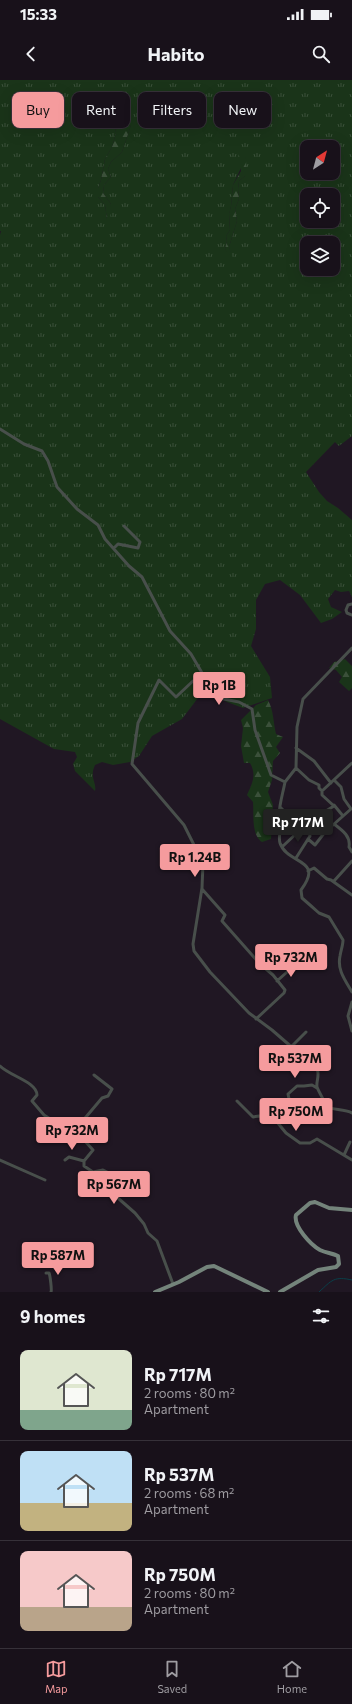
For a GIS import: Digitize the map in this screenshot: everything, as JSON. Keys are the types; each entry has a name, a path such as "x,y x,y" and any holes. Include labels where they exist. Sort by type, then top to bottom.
{"main road":[{"path":"280,1292 307,1278 318,1270 336,1267 339,1264 338,1256 322,1251 303,1234 296,1218 299,1212 311,1202 315,1202 329,1208 352,1210"},
{"path":"155,1292 207,1267 214,1266 268,1292"}],"street":[{"path":"0,429 24,444 42,451 49,463 52,475 59,490 82,513 97,524 105,540 129,566 142,577 170,631 191,654 212,690 219,698"},
{"path":"114,548 118,544 132,548 138,548 140,545 140,542 124,526"},
{"path":"352,604 348,605 346,610 347,613 352,615"},
{"path":"352,648 303,699 298,724 296,768 285,782 279,818 281,825 279,836 282,848 304,863 308,871 309,877 300,894 302,898 319,913 329,917 343,940 340,969 342,977 352,992"},
{"path":"285,782 271,775 255,730 252,709 239,702 219,698 205,692 194,681 177,698 159,680 138,723 132,763 146,782 184,825 203,863 202,889 193,944 194,950 210,972 256,1019 272,1030 317,1069 318,1088 329,1108 341,1109 352,1113"},
{"path":"296,748 314,761 331,783"},
{"path":"322,791 352,763"},
{"path":"296,768 309,780 319,785 322,795 334,805 343,816"},
{"path":"308,840 315,845 351,808 344,799 341,787 334,780"},
{"path":"282,848 302,829 308,827 320,814 334,805"},
{"path":"280,807 302,829"},
{"path":"334,824 346,834 350,843 349,847 352,852"},
{"path":"296,858 310,836 308,827"},
{"path":"334,881 352,861"},
{"path":"308,871 314,868 327,880 334,881 352,895"},
{"path":"202,889 225,914 222,921 259,963 272,974 284,989 284,992 256,1019"},
{"path":"277,981 296,964"},
{"path":"352,1002 348,1012 352,1031"},
{"path":"291,1046 306,1032"},
{"path":"0,1066 11,1075 27,1081 36,1090 37,1095 32,1101 44,1115 55,1122 64,1119 93,1150 84,1161 84,1166 90,1171 96,1172 103,1170 106,1172 110,1191 136,1213 144,1224 148,1234 156,1240 172,1284"},
{"path":"75,1130 102,1098 108,1096 112,1089 94,1075"},
{"path":"277,1122 290,1110 288,1094 295,1087 312,1085 318,1088"},
{"path":"237,1101 253,1117 263,1117 277,1122 286,1133 298,1142 310,1143 317,1138 352,1160"},
{"path":"344,1155 350,1142"},
{"path":"65,1160 69,1158 84,1161"},
{"path":"0,1160 44,1180"},
{"path":"46,1273 49,1273 50,1276 49,1282 51,1292"}],"green space":[{"path":"0,80 352,80 352,436 339,446 335,442 306,472 319,492 327,501 352,520 352,597 349,591 341,592 335,590 328,599 331,607 342,612 332,619 321,623 300,595 280,580 265,584 256,600 256,629 251,646 270,677 272,698 243,708 227,702 204,690 182,719 152,736 139,756 130,762 113,765 102,762 95,765 93,769 93,777 95,791 75,771 73,764 77,757 75,752 54,749 0,719","holes":["72,92 130,92 131,125 122,152 111,162 108,169 111,177 104,185 103,193 111,204 107,219 105,205 98,197 98,188 105,159 112,147 116,133 115,128 72,128","246,157 245,176 239,181 239,199 235,209 237,221 229,247 232,258 225,249 227,241 226,236 230,230 229,215 233,185"]},
{"path":"124,87 127,92 117,92"},
{"path":"130,98 131,125 130,128"},
{"path":"115,128 130,128 122,152 111,162 108,169 111,177 104,185 103,193 111,204 110,224 107,219 105,205 98,197 98,188 105,159 112,147 116,133"},
{"path":"237,148 245,152 248,171 239,181 239,199 235,209 237,221 229,247 233,258 230,258 225,249 227,241 226,236 230,230 229,214 233,185 241,171"},
{"path":"345,659 352,666 352,688 349,691 339,682 342,677 336,670 329,668 334,662"},
{"path":"268,700 276,734 283,737 276,747 280,753 273,761 272,780 268,792 273,805 271,839 262,842 258,839 256,834 253,818 253,802 247,795 252,783 253,772 250,763 244,763 241,746 243,728 241,720 256,705"}],"waterway":[{"path":"319,1292 327,1284 334,1280 341,1278 352,1280"}]}
